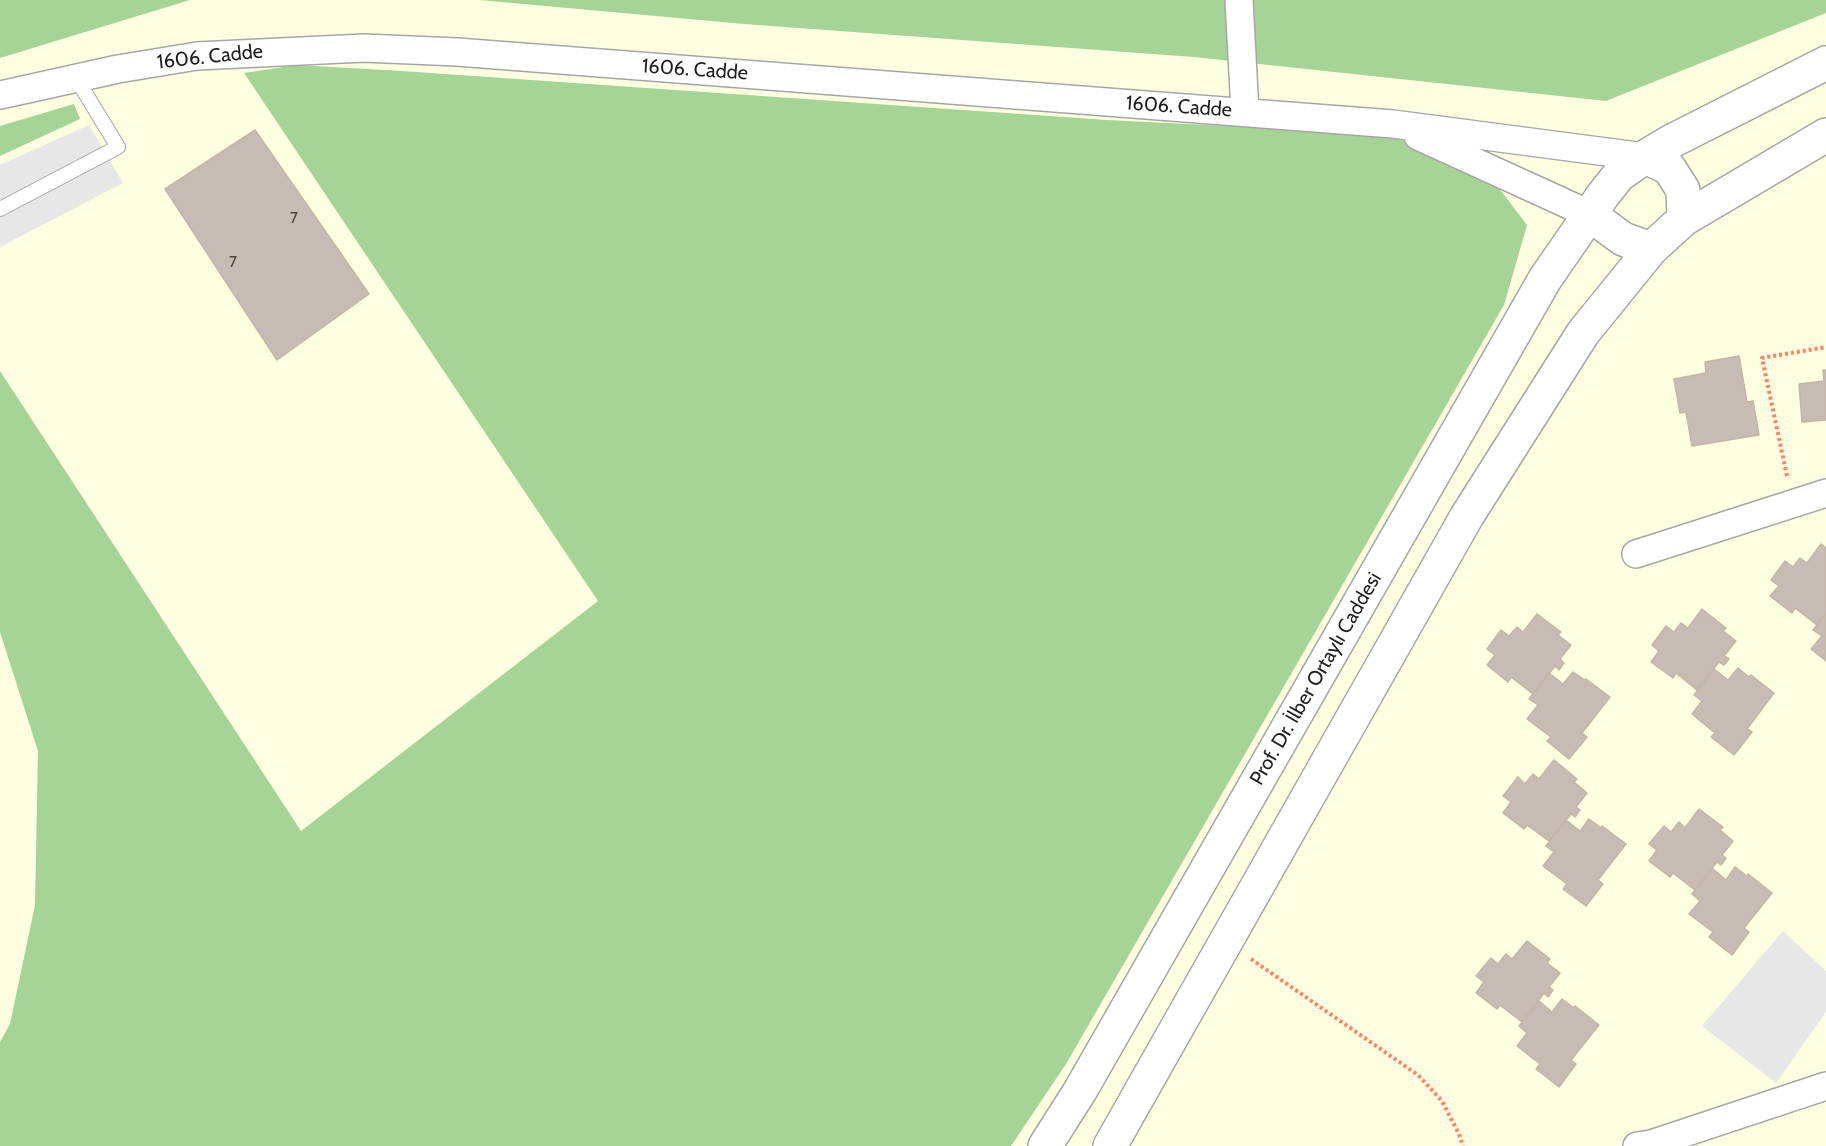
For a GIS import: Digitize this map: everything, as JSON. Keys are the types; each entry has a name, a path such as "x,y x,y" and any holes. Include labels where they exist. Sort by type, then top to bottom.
{"street":[{"path":"1239,0 1245,112"},
{"name":"1606. Cadde","path":"0,95 118,69 197,56 364,48 457,52 1393,124 1646,157"},
{"name":"Prof. Dr. İlber Ortaylı Caddesi","path":"1045,1146 1080,1091 1545,279 1589,214 1619,175 1646,157 1672,141 1826,63"},
{"name":"1606. Cadde","path":"1393,124 1589,214"},
{"path":"1110,1146 1467,516 1583,333 1651,249 1684,219 1826,135"},
{"path":"1646,157 1669,168 1683,190 1684,219"},
{"path":"1589,214 1623,239 1651,249"},
{"path":"1636,554 1826,493"},
{"path":"1646,1145 1826,1086"}],"lane":[{"path":"0,208 118,147 76,78"}],"path":[{"path":"1794,503 1784,467 1762,358 1826,347"},
{"path":"1226,942 1418,1075 1442,1101 1463,1146"}],"shaded area":[{"path":"0,0 1826,0 1826,1146 0,1146"},
{"path":"89,125 123,183 0,247 0,165"},
{"path":"1783,931 1826,971 1826,1012 1776,1083 1702,1026"}],"green space":[{"path":"0,0 190,0 0,58"},
{"path":"479,0 1826,0 1826,13 1606,101 1194,57 744,24"},
{"path":"297,65 1107,120 1389,134 1492,179 1527,225 1504,305 1066,1064 1011,1146 0,1146 0,1042 10,1024 35,905 38,751 0,632 0,371 301,831 598,601 244,73"},
{"path":"74,104 80,119 0,156 0,126"}],"building":[{"path":"255,130 369,294 277,360 165,189"},
{"path":"1739,356 1747,402 1753,401 1759,435 1692,446 1686,412 1680,413 1674,379 1706,373 1705,362"},
{"path":"1823,370 1826,370 1826,420 1802,422 1799,384 1824,381"},
{"path":"1821,544 1826,548 1826,613 1817,625 1795,608 1792,613 1770,596 1779,586 1771,580 1785,561 1793,567 1800,558 1807,563"},
{"path":"1702,609 1726,628 1723,631 1736,641 1724,656 1729,659 1724,665 1719,662 1697,690 1676,673 1673,678 1651,662 1659,651 1652,645 1666,626 1674,632 1681,623 1688,628"},
{"path":"1826,613 1826,661 1811,649 1822,636 1813,630"},
{"path":"1537,614 1561,632 1558,635 1571,645 1560,659 1564,663 1559,670 1555,666 1533,694 1511,677 1508,682 1487,665 1495,655 1487,649 1501,630 1509,636 1517,627 1523,632"},
{"path":"1738,668 1774,693 1747,729 1752,732 1734,755 1711,737 1715,733 1692,714 1702,701 1694,695 1714,669 1728,680"},
{"path":"1573,672 1610,697 1582,733 1587,737 1569,759 1547,741 1551,737 1527,719 1538,705 1529,699 1549,673 1563,684"},
{"path":"1554,760 1577,779 1574,782 1587,793 1576,807 1580,810 1575,817 1571,814 1549,841 1527,825 1524,829 1503,813 1511,802 1503,796 1518,777 1525,784 1533,774 1539,779"},
{"path":"1699,809 1723,827 1720,830 1733,841 1722,855 1726,858 1721,865 1717,862 1695,890 1673,873 1670,877 1649,861 1657,850 1649,844 1664,826 1671,832 1679,822 1685,828"},
{"path":"1589,819 1626,844 1598,880 1603,884 1586,906 1563,889 1567,884 1543,866 1554,852 1546,846 1566,820 1580,831"},
{"path":"1735,867 1772,893 1744,928 1749,932 1732,955 1709,937 1713,932 1689,914 1700,901 1692,894 1712,868 1726,880"},
{"path":"1527,941 1550,959 1547,963 1560,973 1549,987 1553,990 1548,997 1544,993 1522,1022 1500,1005 1497,1009 1476,993 1484,982 1476,976 1491,958 1498,964 1506,954 1512,959"},
{"path":"1562,999 1599,1025 1571,1060 1576,1064 1559,1087 1536,1069 1540,1064 1517,1046 1527,1033 1519,1026 1539,1001 1552,1012"}]}
